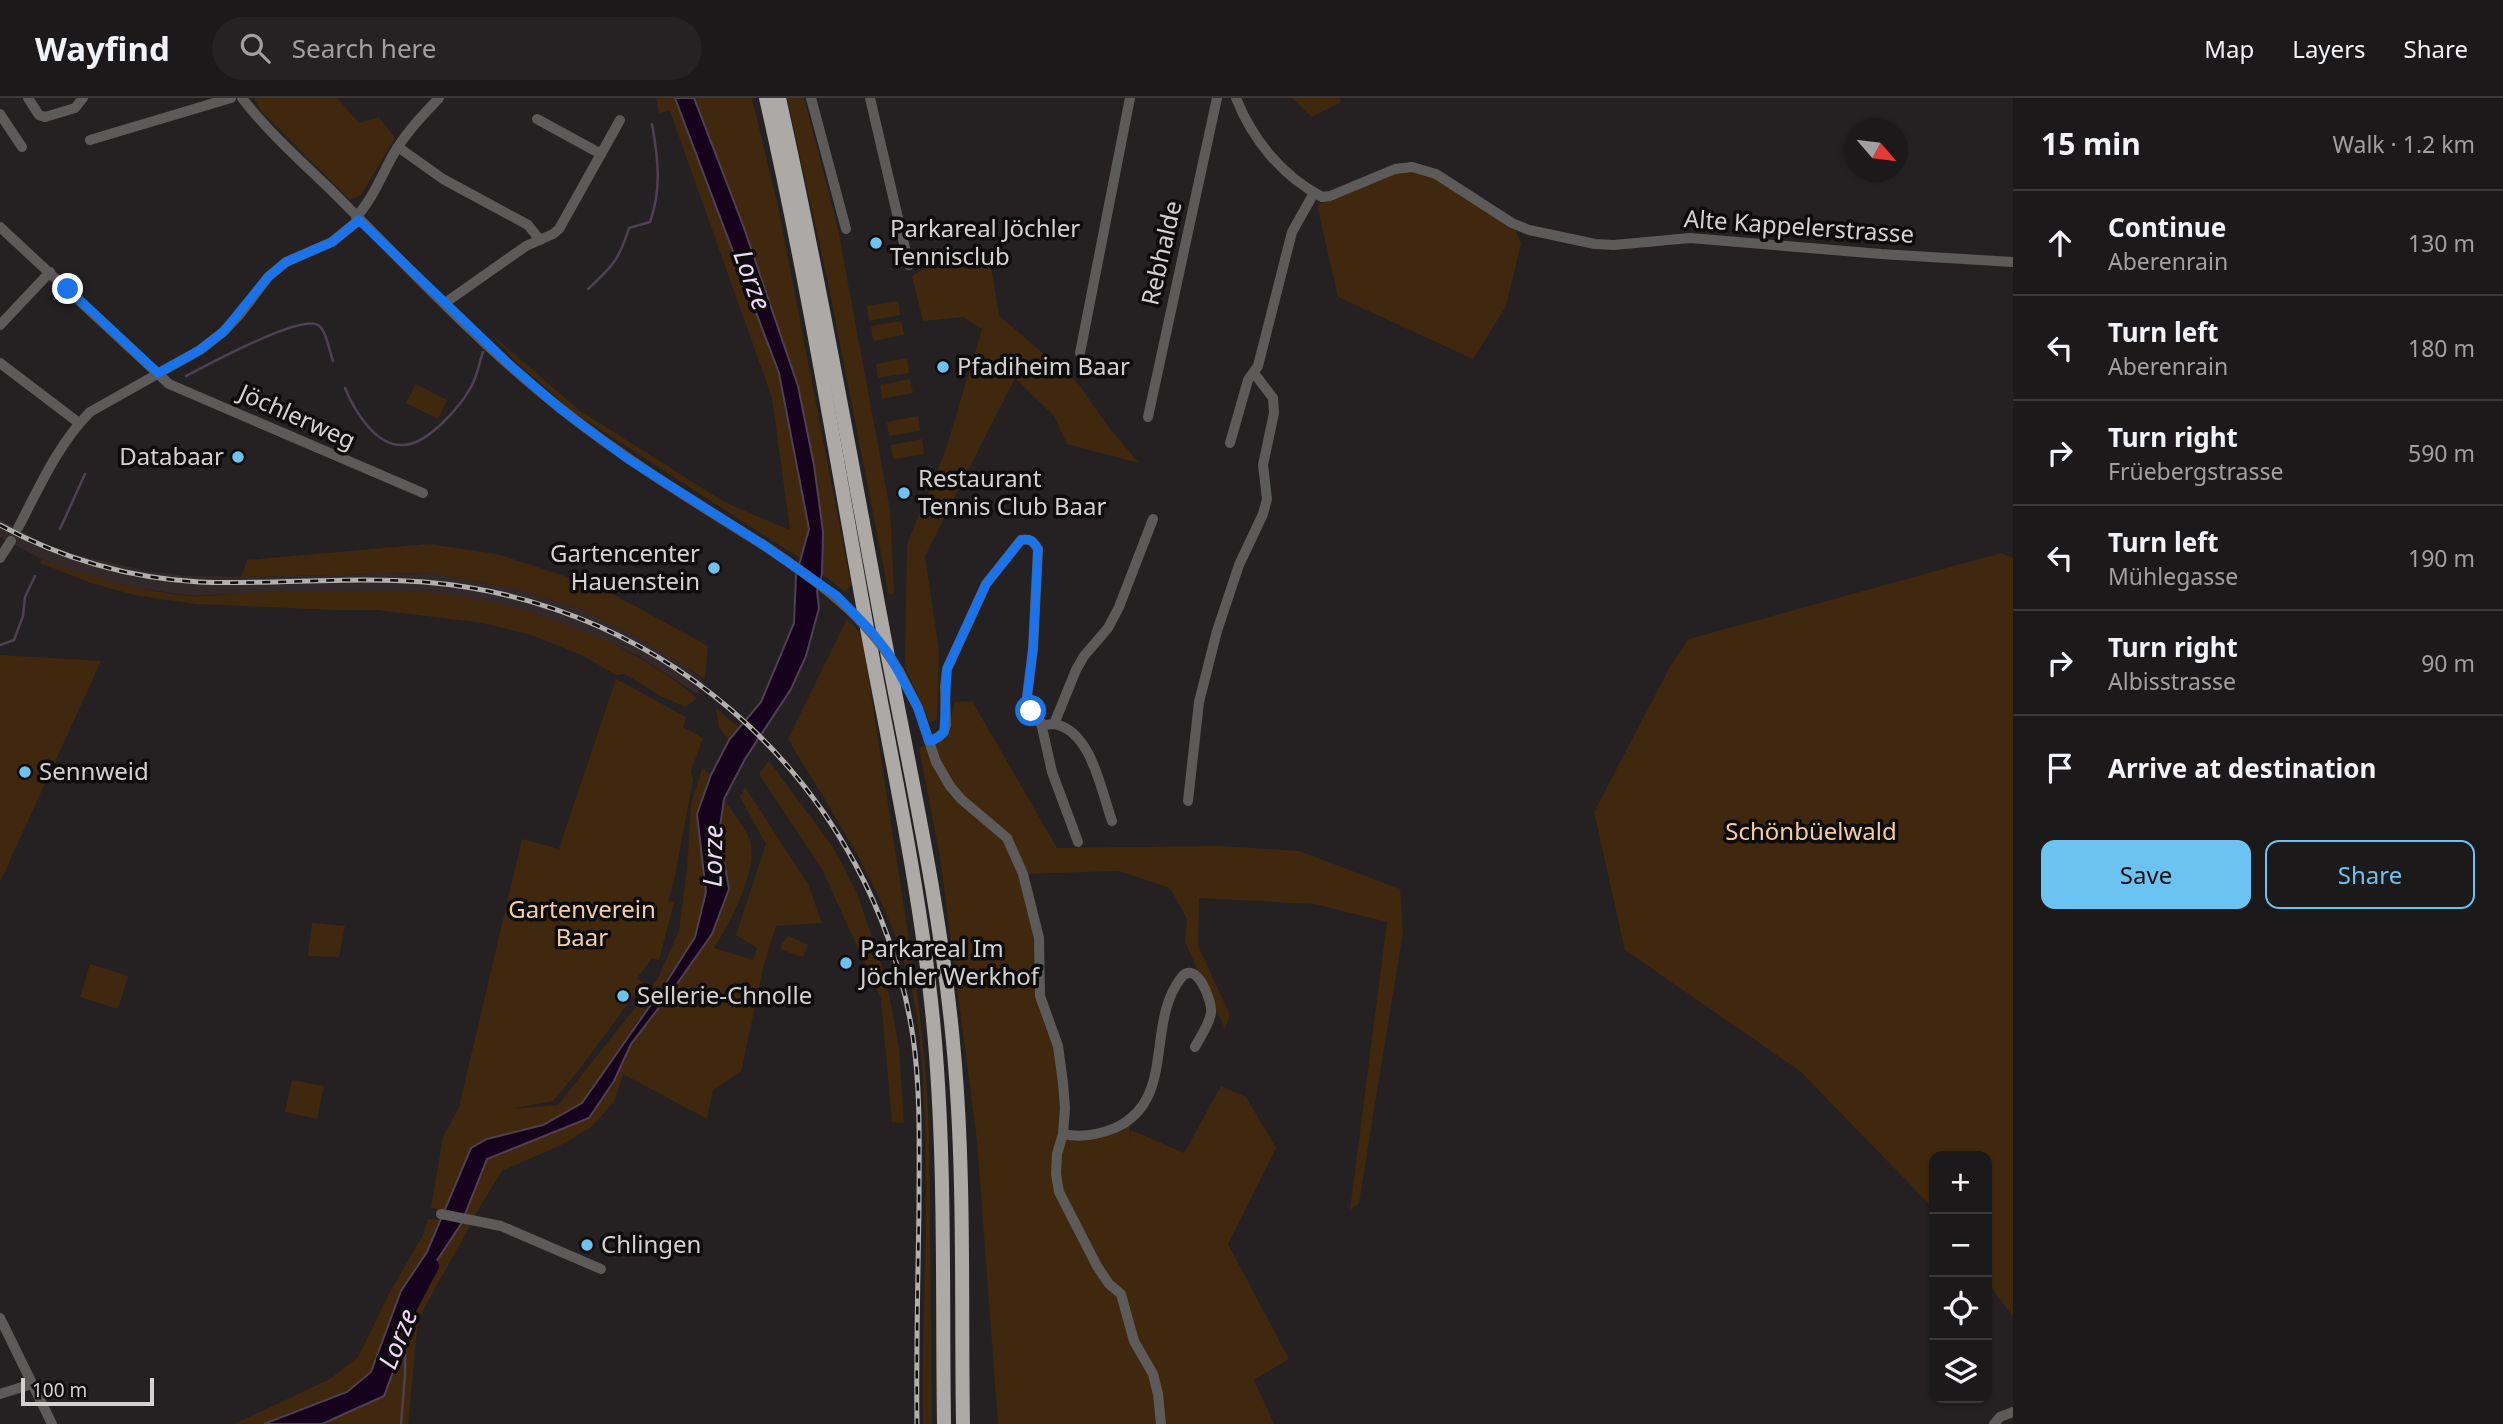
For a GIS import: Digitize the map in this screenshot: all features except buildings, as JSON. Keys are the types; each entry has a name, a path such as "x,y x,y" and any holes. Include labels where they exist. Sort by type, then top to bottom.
{"highway":[{"path":"766,98 807,292 912,876 930,993 939,1114 944,1424"},
{"path":"779,98 809,236 928,864 947,985 957,1102 963,1424"}],"street":[{"path":"28,98 39,115 44,117 75,108 83,98"},
{"path":"90,140 231,98"},
{"path":"242,98 277,138 357,218 511,366 579,423 628,459 762,544 837,596 871,631 899,671 924,726 936,762 950,786 961,799 1007,838 1023,874 1039,939 1040,996 1058,1046 1065,1108 1063,1134 1057,1154 1059,1192 1097,1266 1109,1284 1121,1294 1134,1341 1153,1374 1161,1424"},
{"path":"18,528 49,469 79,423 105,402 200,350 223,332 268,277 286,262 332,242 357,218 398,147 415,123 439,98"},
{"path":"811,98 846,229"},
{"path":"870,98 909,265"},
{"path":"1080,353 1130,98"},
{"name":"Rebhalde","path":"1149,417 1217,98"},
{"path":"1230,443 1248,380 1258,366 1292,232 1314,193 1270,157 1258,142 1236,98"},
{"path":"0,114 22,147"},
{"path":"537,119 601,154"},
{"path":"445,303 526,246 559,229 620,120"},
{"path":"398,147 443,179 528,225 540,240"},
{"name":"Alte Kappelerstrasse","path":"1314,193 1322,197 1330,196 1395,169 1412,167 1436,174 1512,223 1529,230 1595,244 1614,245 1690,238 2013,262"},
{"name":"Jöchlerweg","path":"3,234 50,272 169,384 423,493"},
{"path":"0,325 50,272"},
{"path":"0,363 79,423"},
{"path":"1188,801 1199,702 1217,631 1239,565 1263,514 1267,499 1263,465 1274,413 1273,398 1254,373"},
{"path":"1054,724 1076,670 1084,656 1108,628 1119,607 1153,519"},
{"path":"929,741 944,732 947,669 986,584 1021,540 1028,538 1038,549 1033,649 1027,697 1031,711 1041,723 1052,772 1078,842"},
{"path":"0,558 11,541"},
{"path":"1041,723 1063,726 1076,734 1086,747 1112,821"},
{"path":"1063,1134 1074,1137 1104,1132 1120,1126 1139,1111 1154,1086 1165,1011 1181,977 1189,973 1196,975 1202,982 1211,1008 1209,1019 1195,1047"},
{"path":"441,1214 501,1226 601,1269"},
{"path":"0,1318 52,1424"},
{"path":"0,1394 32,1384"},
{"path":"1994,1424 2000,1417 2013,1412"}],"shaded area":[{"path":"0,519 41,542 73,554 146,571 188,576 241,577 428,573 510,588 576,607 642,639 683,664 705,683 697,694 639,656 594,636 537,614 470,598 410,591 193,596 137,588 94,578 41,559 0,537"}],"green space":[{"path":"254,98 337,98 359,123 379,117 395,138 361,195 350,200 261,111"},
{"path":"656,98 675,98 779,373 809,529 801,559 576,414 515,361 490,333 579,410 726,503 790,530 772,398 670,111 659,113"},
{"path":"694,98 752,98 778,207 851,585 845,592 822,574 823,531 798,386 743,225"},
{"path":"787,98 804,98 837,224 890,510 894,593 889,595 828,282"},
{"path":"1292,98 1340,98 1341,102 1312,117"},
{"path":"1412,164 1512,223 1521,243 1506,306 1473,359 1338,297 1317,205"},
{"path":"939,259 991,267 999,316 1077,382 1107,425 1139,463 1067,444 1054,416 1015,378 925,556 939,651 937,719 930,723 905,667 907,544 945,452 982,329 963,317 923,321 912,276"},
{"path":"898,301 900,315 869,321 867,306"},
{"path":"901,321 904,335 873,341 871,326"},
{"path":"907,358 909,373 878,378 876,364"},
{"path":"910,379 913,393 882,399 880,385"},
{"path":"416,384 447,400 438,419 406,403"},
{"path":"918,416 920,431 889,436 887,422"},
{"path":"922,439 924,454 893,459 891,445"},
{"path":"428,544 497,554 604,589 708,646 705,679 642,639 576,607 510,588 428,573 241,577 247,560"},
{"name":"Schönbüelwald","path":"2001,553 2013,558 2013,1317 1992,1288 1992,1151 1929,1151 1929,1204 1800,1071 1625,950 1594,812 1672,663 1689,639"},
{"path":"41,559 115,582 190,596 258,592 408,591 483,600 561,622 599,638 668,676 697,698 686,707 660,696 625,674 616,675 584,656 531,635 483,623 377,610 196,604 134,595 91,583 40,563"},
{"path":"847,619 862,635 917,992 925,1061 929,1128 932,1424 923,1424 926,1160 921,1056 912,990 891,923 876,891 843,829 788,739"},
{"name":"Sennweid","path":"0,655 101,661 0,882"},
{"name":"Gartenverein Baar","path":"616,679 686,717 683,727 703,738 691,771 693,780 668,901 674,902 659,960 652,958 637,978 643,983 579,1070 553,1101 510,1109 558,1105 657,980 679,931 691,805 702,768 711,775 697,814 706,892 695,937 582,1103 543,1125 487,1139 471,1148 445,1210 431,1208 443,1137 459,1107 522,839 559,849"},
{"path":"972,701 1057,848 1218,846 1299,851 1400,889 1403,931 1359,1203 1350,1210 1387,922 1314,904 1199,898 1198,946 1230,1015 1225,1029 1185,942 1187,919 1170,888 1119,871 1023,874 1035,921 1039,975 1055,1033 1063,1134 1075,1137 1131,1118 1129,1141 1131,1130 1184,1153 1221,1086 1246,1097 1276,1148 1228,1244 1289,1359 1254,1380 1274,1424 998,1424 977,1140 940,857 919,748 945,740 955,702"},
{"path":"716,708 738,727 729,740 719,728"},
{"path":"769,761 833,847 857,893 885,975 899,1047 904,1123 892,1122 881,999 822,869 759,774"},
{"path":"745,787 808,884 822,923 776,926 764,964 741,1072 713,1090 707,1119 623,1074 614,1102 590,1128 559,1146 502,1171 473,1218 464,1214 487,1159 589,1118 614,1081 631,1044 674,988 729,889 719,833 724,799 748,836 752,853 741,896 714,948 753,960 757,948 736,935 766,844 740,797"},
{"path":"312,923 345,926 339,957 308,956"},
{"path":"789,936 808,945 803,957 782,950 781,944"},
{"path":"90,964 128,976 118,1009 80,997"},
{"path":"292,1080 324,1086 317,1119 285,1112"},
{"path":"428,1219 441,1220 427,1252 401,1291 371,1372 347,1392 304,1410 264,1424 234,1424 330,1379 358,1357 391,1290 423,1235"},
{"path":"461,1224 471,1224 418,1319 408,1424 322,1424 384,1396 397,1361 399,1336 418,1289"}],"water":[{"path":"675,98 694,98 743,225 798,386 814,465 823,531 822,574 817,591 819,608 806,656 791,689 745,759 724,799 719,833 729,889 712,934 631,1044 614,1081 589,1118 487,1159 461,1224 418,1289 399,1336 397,1361 384,1396 322,1424 264,1424 347,1392 371,1372 401,1291 427,1252 471,1148 487,1139 543,1125 582,1103 664,986 695,937 706,892 697,814 711,775 729,740 761,702 794,623 796,576 809,529 779,373"}],"waterway":[{"path":"588,289 614,262 629,228 650,222 658,173 652,124"},
{"path":"186,376 274,334 308,324 321,328 333,361"},
{"path":"345,388 360,416 375,434 393,444 412,443 442,424 459,404 473,383 483,352"},
{"path":"60,529 85,474"},
{"path":"0,645 14,640 23,616 25,597 35,576"},
{"name":"Lorze","path":"407,1311 431,1266"},
{"path":"401,1424 405,1375 405,1319"}],"railway":[{"path":"0,525 47,548 96,565 173,580 227,583 396,580 515,597 600,627 678,670 747,724 807,790 855,865 891,947 913,1037 919,1143 917,1424"}],"place":[{"name":"Parkareal Jöchler Tennisclub","path":"876,243"},
{"name":"Pfadiheim Baar","path":"943,367"},
{"name":"Databaar","path":"238,457"},
{"name":"Restaurant Tennis Club Baar","path":"904,493"},
{"name":"Gartencenter Hauenstein","path":"714,568"},
{"name":"Sennweid","path":"25,772"},
{"name":"Parkareal Im Jöchler Werkhof","path":"846,963"},
{"name":"Sellerie-Chnolle","path":"623,996"},
{"name":"Chlingen","path":"587,1245"}],"route":[{"path":"68,289 158,373 200,350 223,332 268,277 286,262 332,242 359,220 511,366 562,410 628,459 762,544 837,596 889,654 918,708 929,741 944,732 947,669 986,584 1021,540 1028,538 1033,541 1038,549 1033,649 1027,697 1031,711"}]}
